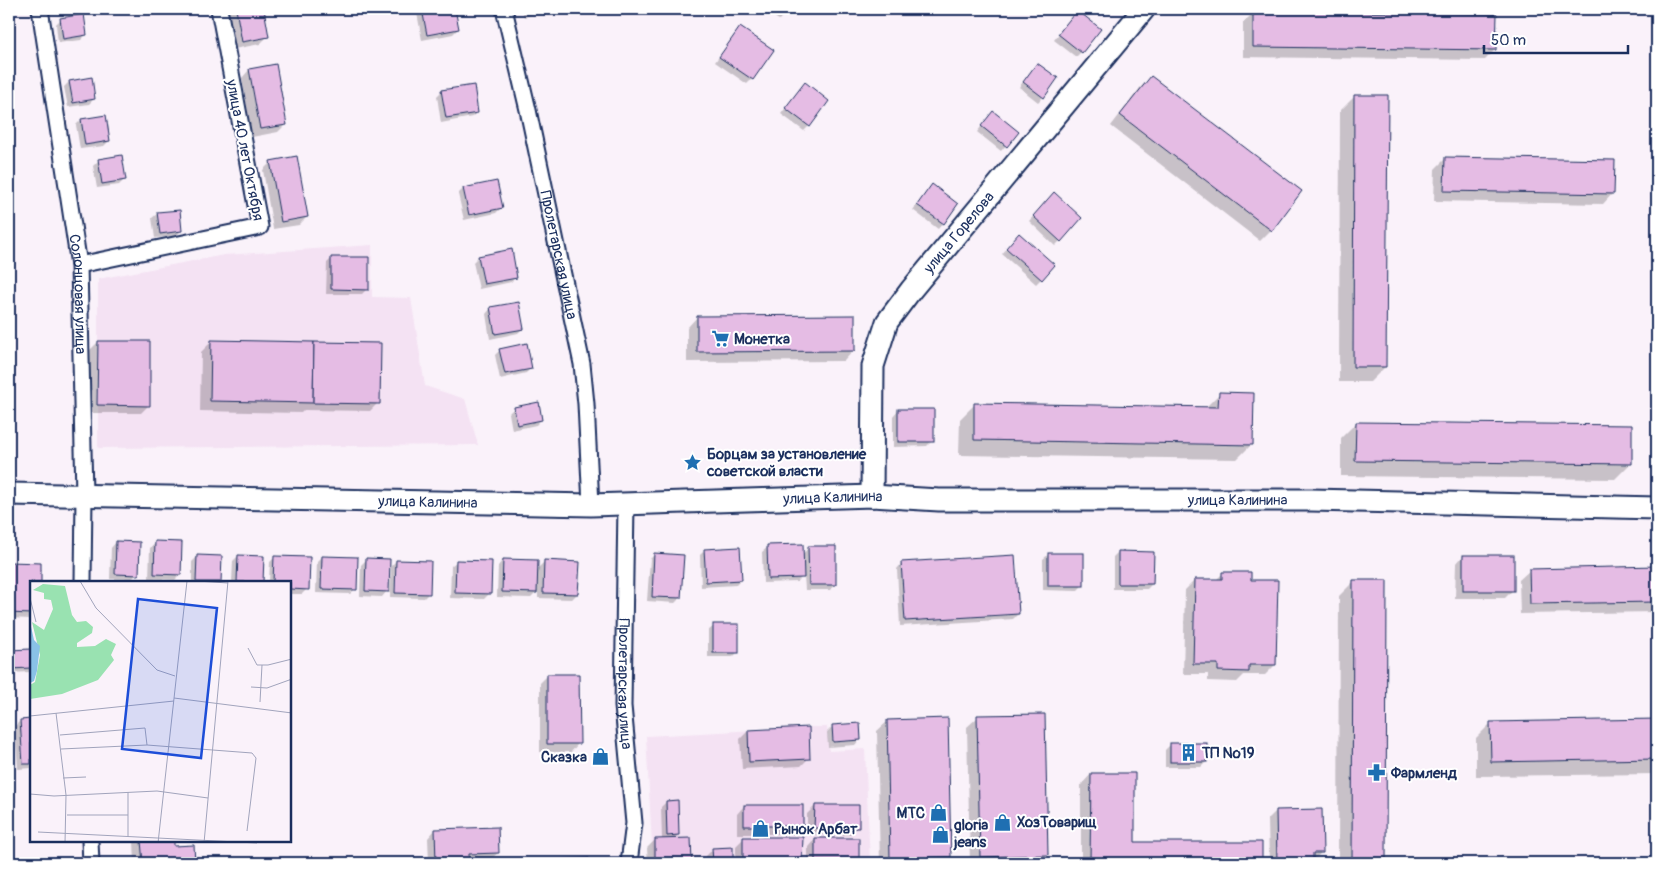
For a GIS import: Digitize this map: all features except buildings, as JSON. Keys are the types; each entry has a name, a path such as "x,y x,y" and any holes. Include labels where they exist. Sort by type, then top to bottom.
{"street":[{"name":"Солонцовая улица","path":"40,9 79,265 84,495 83,581"},
{"name":"улица 40 лет Октября","path":"79,265 260,227 219,9"},
{"name":"Пролетарская улица","path":"504,9 528,110 582,364 591,504"},
{"name":"улица Горелова","path":"872,496 873,366 887,322 1144,9"},
{"name":"улица Калинина","path":"9,494 591,504 872,496 939,500 1311,500 1657,508"},
{"name":"Пролетарская улица","path":"626,504 622,706 634,823 629,863"},
{"path":"90,842 91,863"}],"shaded area":[{"path":"372,245 372,297 411,298 425,386 465,399 478,445 98,448 98,279 224,255"},
{"name":"Рынок Арбат","path":"827,727 829,751 865,749 870,863 653,863 646,736"}],"place":[{"name":"Монетка","path":"720,339"},
{"name":"Борцам за установление советской власти","path":"693,463"},
{"name":"ТП №19","path":"1188,753"},
{"name":"Сказка","path":"601,757"},
{"name":"Фармленд","path":"1377,773"},
{"name":"МТС","path":"939,813"},
{"name":"ХозТоварищ","path":"1003,822"},
{"name":"Рынок Арбат","path":"760,829"},
{"name":"gloria jeans","path":"940,834"}]}
